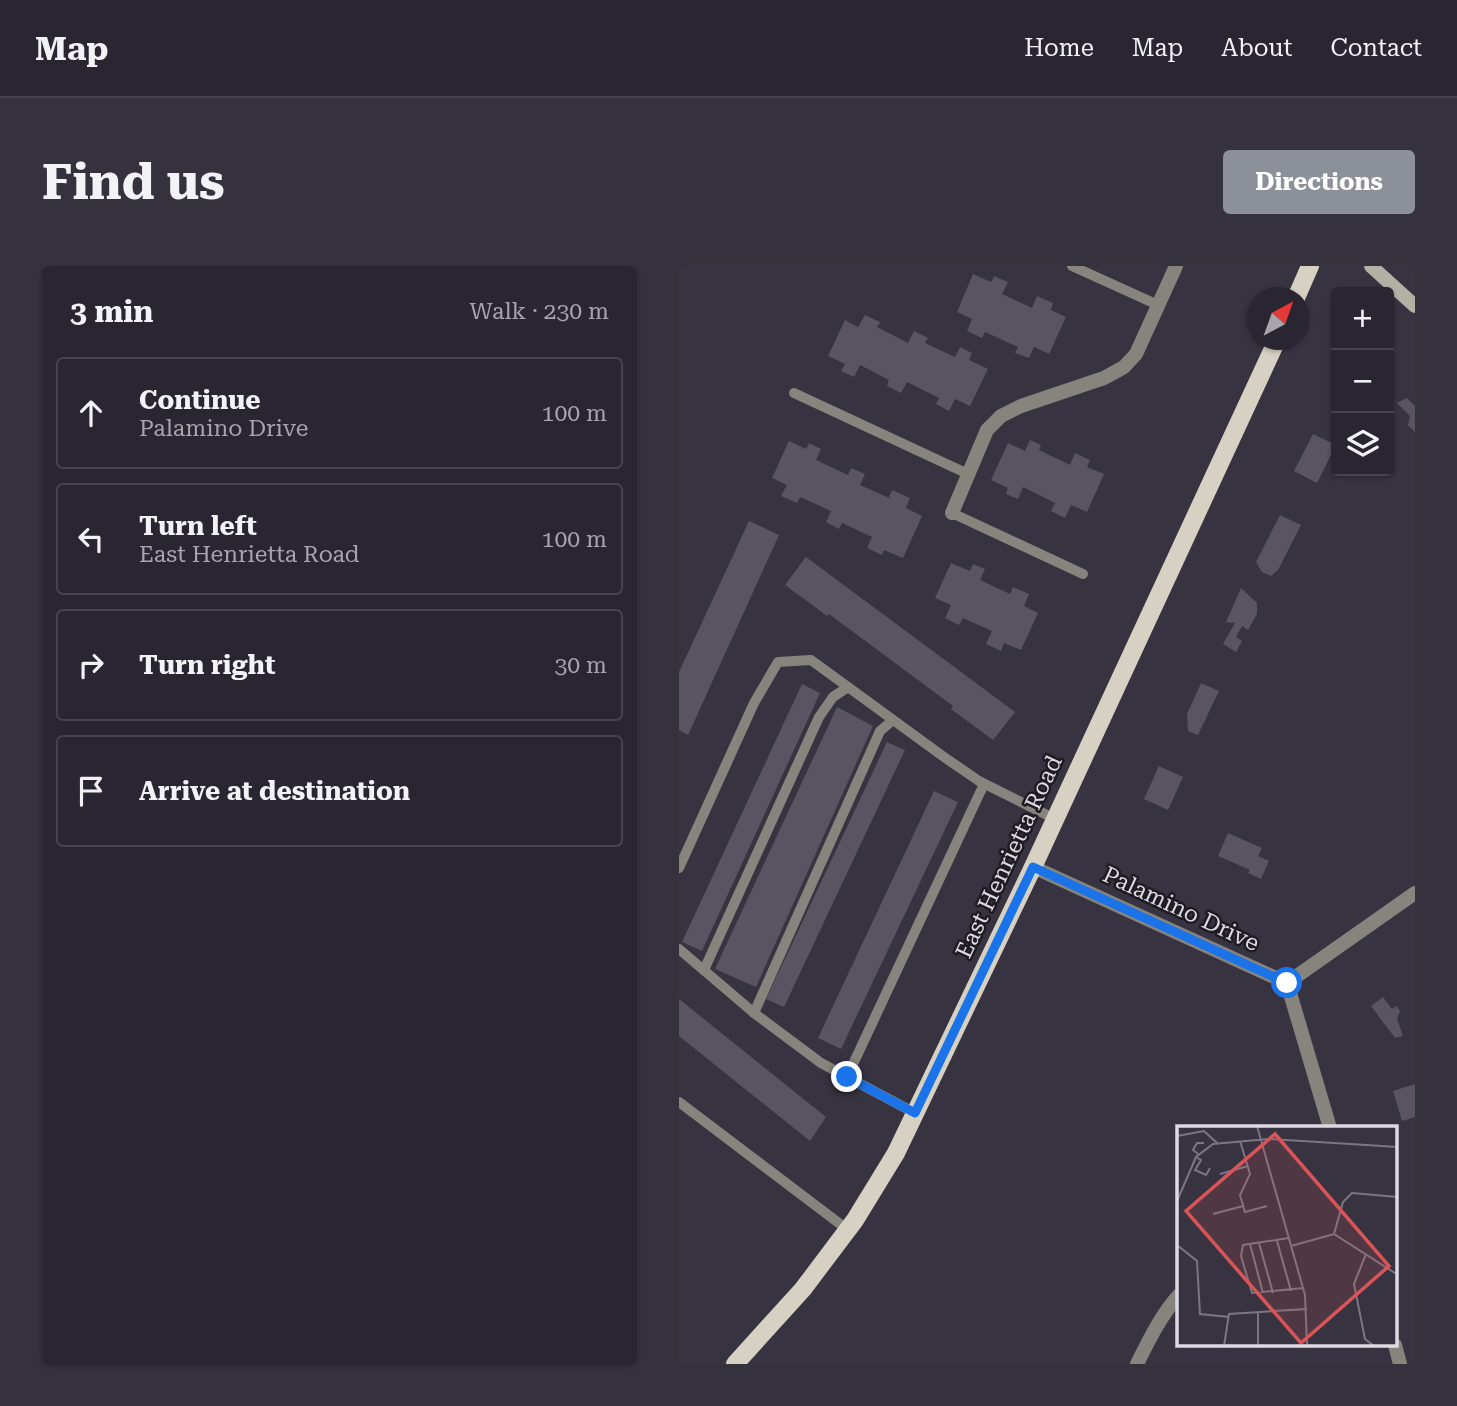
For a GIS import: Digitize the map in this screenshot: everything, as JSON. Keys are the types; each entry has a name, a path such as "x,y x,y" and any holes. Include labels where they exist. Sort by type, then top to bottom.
{"main road":[{"path":"1301,287 1310,266"},
{"name":"East Henrietta Road","path":"735,1364 803,1289 848,1230 896,1153 1033,867 1272,350"}],"street":[{"path":"952,513 987,430 1002,416 1021,406 1104,378 1124,367 1136,354 1176,266"},
{"path":"1371,266 1415,306"},
{"name":"Palamino Drive","path":"1033,867 1287,983"},
{"path":"1329,1126 1287,983 1415,893"},
{"path":"1137,1364 1151,1335 1177,1297"},
{"path":"1395,1346 1400,1364"}],"lane":[{"path":"1072,266 1158,305"},
{"path":"794,393 968,474"},
{"path":"952,513 1083,574"},
{"path":"679,868 754,703 778,662 811,660 944,757 984,783 1055,819"},
{"path":"704,970 819,718 833,697 848,687"},
{"path":"754,1013 880,731 893,720"},
{"path":"847,1077 984,783"},
{"path":"679,949 754,1013 821,1063 915,1113"},
{"path":"679,1102 848,1230"}],"building":[{"path":"973,274 991,282 994,276 1008,282 1002,294 1032,308 1037,296 1053,303 1051,310 1066,317 1049,354 1034,347 1029,358 1015,353 1018,347 985,332 982,338 967,331 972,319 957,312"},
{"path":"865,315 880,322 877,327 908,343 914,331 928,338 925,343 955,357 960,347 972,353 969,360 988,369 970,406 955,399 949,411 936,404 939,398 907,382 901,393 887,386 889,380 860,365 854,377 841,371 845,364 828,356 845,320 858,327"},
{"path":"1407,398 1415,406 1415,432 1408,425 1410,416 1397,403"},
{"path":"1313,434 1331,443 1331,455 1317,483 1294,471"},
{"path":"1030,440 1041,445 1039,450 1070,465 1075,453 1090,460 1087,467 1104,474 1087,512 1071,505 1065,518 1051,511 1055,503 1023,487 1018,499 1006,494 1008,488 991,480 1008,443 1025,451"},
{"path":"789,441 806,449 809,443 821,449 816,460 848,475 851,468 865,474 860,485 889,498 892,490 910,498 906,508 922,516 903,558 884,550 882,555 867,548 872,537 842,523 839,529 826,522 831,511 800,497 797,503 781,496 787,485 772,478"},
{"path":"1280,515 1301,525 1278,570 1271,576 1262,572 1256,562"},
{"path":"749,521 779,535 688,735 679,730 679,672"},
{"path":"806,557 1015,712 993,740 951,709 953,706 829,614 827,616 785,585"},
{"path":"951,563 970,571 973,564 985,569 980,580 1010,594 1013,587 1029,594 1024,606 1038,613 1021,650 1004,643 1001,651 986,644 992,631 963,618 959,625 945,618 951,605 935,598"},
{"path":"1241,588 1257,603 1257,614 1248,630 1242,626 1236,637 1242,641 1236,652 1223,644 1235,623 1226,622"},
{"path":"1201,683 1219,691 1198,735 1188,731 1187,714"},
{"path":"802,684 820,693 702,951 682,942"},
{"path":"837,707 873,726 756,987 715,969"},
{"path":"887,742 905,750 784,1007 766,999"},
{"path":"1159,766 1183,777 1168,810 1144,799"},
{"path":"934,791 958,802 841,1049 818,1038"},
{"path":"1228,833 1262,848 1258,856 1269,861 1261,879 1248,873 1250,870 1218,856"},
{"path":"1383,997 1392,1009 1396,1006 1400,1011 1397,1019 1403,1036 1395,1038 1371,1006"},
{"path":"679,999 826,1117 810,1141 679,1036"},
{"path":"1415,1084 1415,1117 1402,1121 1393,1091"}],"route":[{"path":"847,1077 915,1113 1033,867 1287,983"}]}
